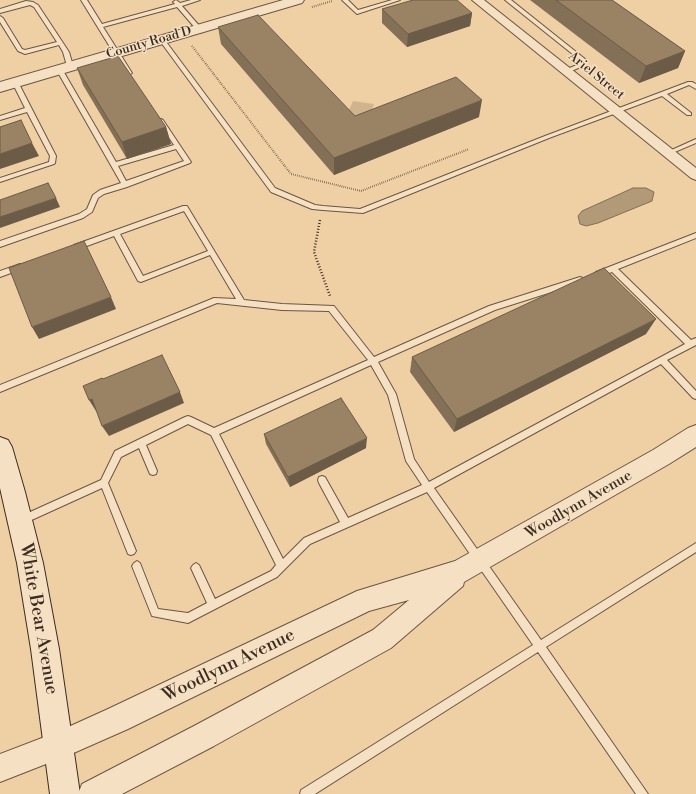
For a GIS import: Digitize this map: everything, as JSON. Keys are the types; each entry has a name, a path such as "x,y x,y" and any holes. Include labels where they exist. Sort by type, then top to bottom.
{"main road":[{"name":"White Bear Avenue","path":"0,447 30,563 45,649 65,794"}],"street":[{"name":"County Road D","path":"0,87 295,0"},
{"name":"Ariel Street","path":"477,0 696,175"},
{"name":"Woodlynn Avenue","path":"92,794 382,639 470,566 661,457 696,435"},
{"name":"Woodlynn Avenue","path":"0,768 59,745 125,716 366,600 470,566"}],"lane":[{"path":"84,0 118,52 132,77"},
{"path":"101,26 177,2 197,0"},
{"path":"345,0 357,12 397,0"},
{"path":"508,0 583,60 581,65 567,72"},
{"path":"177,2 199,29"},
{"path":"0,11 26,3 31,3 36,6 66,52 64,68 83,110 125,185"},
{"path":"0,18 20,50 25,52 59,43"},
{"path":"162,40 273,190 314,207 322,208 361,211 547,137 617,112 690,83 696,87"},
{"path":"0,180 52,163 53,156 15,82"},
{"path":"663,94 689,114"},
{"path":"0,118 29,109"},
{"path":"0,244 81,216 90,210 95,197 98,194 188,162 156,114"},
{"path":"668,153 696,141"},
{"path":"114,165 178,146"},
{"path":"65,251 185,208 241,302"},
{"path":"116,233 141,279 212,252"},
{"path":"214,432 492,308 613,269 696,235"},
{"path":"0,274 29,264"},
{"path":"137,566 155,613 188,618 274,574 307,541 428,487 693,343 613,269"},
{"path":"0,389 217,300 282,307 331,308 373,361 392,394 410,461 428,487 470,566 540,646 643,794"},
{"path":"662,360 696,396"},
{"path":"19,521 104,483 118,454 188,420 214,432 282,567"},
{"path":"142,443 154,471"},
{"path":"322,480 346,524"},
{"path":"104,483 131,551"},
{"path":"306,794 696,547"},
{"path":"196,568 212,606"}],"path":[{"path":"190,43 291,174 361,191 469,149"},
{"path":"322,208 314,252 332,300 331,308"}],"shaded area":[{"path":"353,101 374,104 369,118 347,114"},
{"path":"633,188 646,188 654,192 652,201 598,223 586,226 580,224 578,216 582,211"}],"building":[{"path":"413,0 457,0 472,13 408,34 382,9"},
{"path":"556,0 612,0 685,51 646,66"},
{"path":"258,15 355,116 456,77 482,100 334,158 218,27"},
{"path":"118,56 166,127 122,142 77,68"},
{"path":"21,120 32,143 0,154 0,127"},
{"path":"48,183 56,198 0,217 0,200"},
{"path":"84,241 111,297 32,327 9,268"},
{"path":"604,268 656,319 457,419 412,357"},
{"path":"162,355 180,392 102,426 92,399 89,400 83,386"},
{"path":"341,398 367,438 288,477 264,434"}]}
